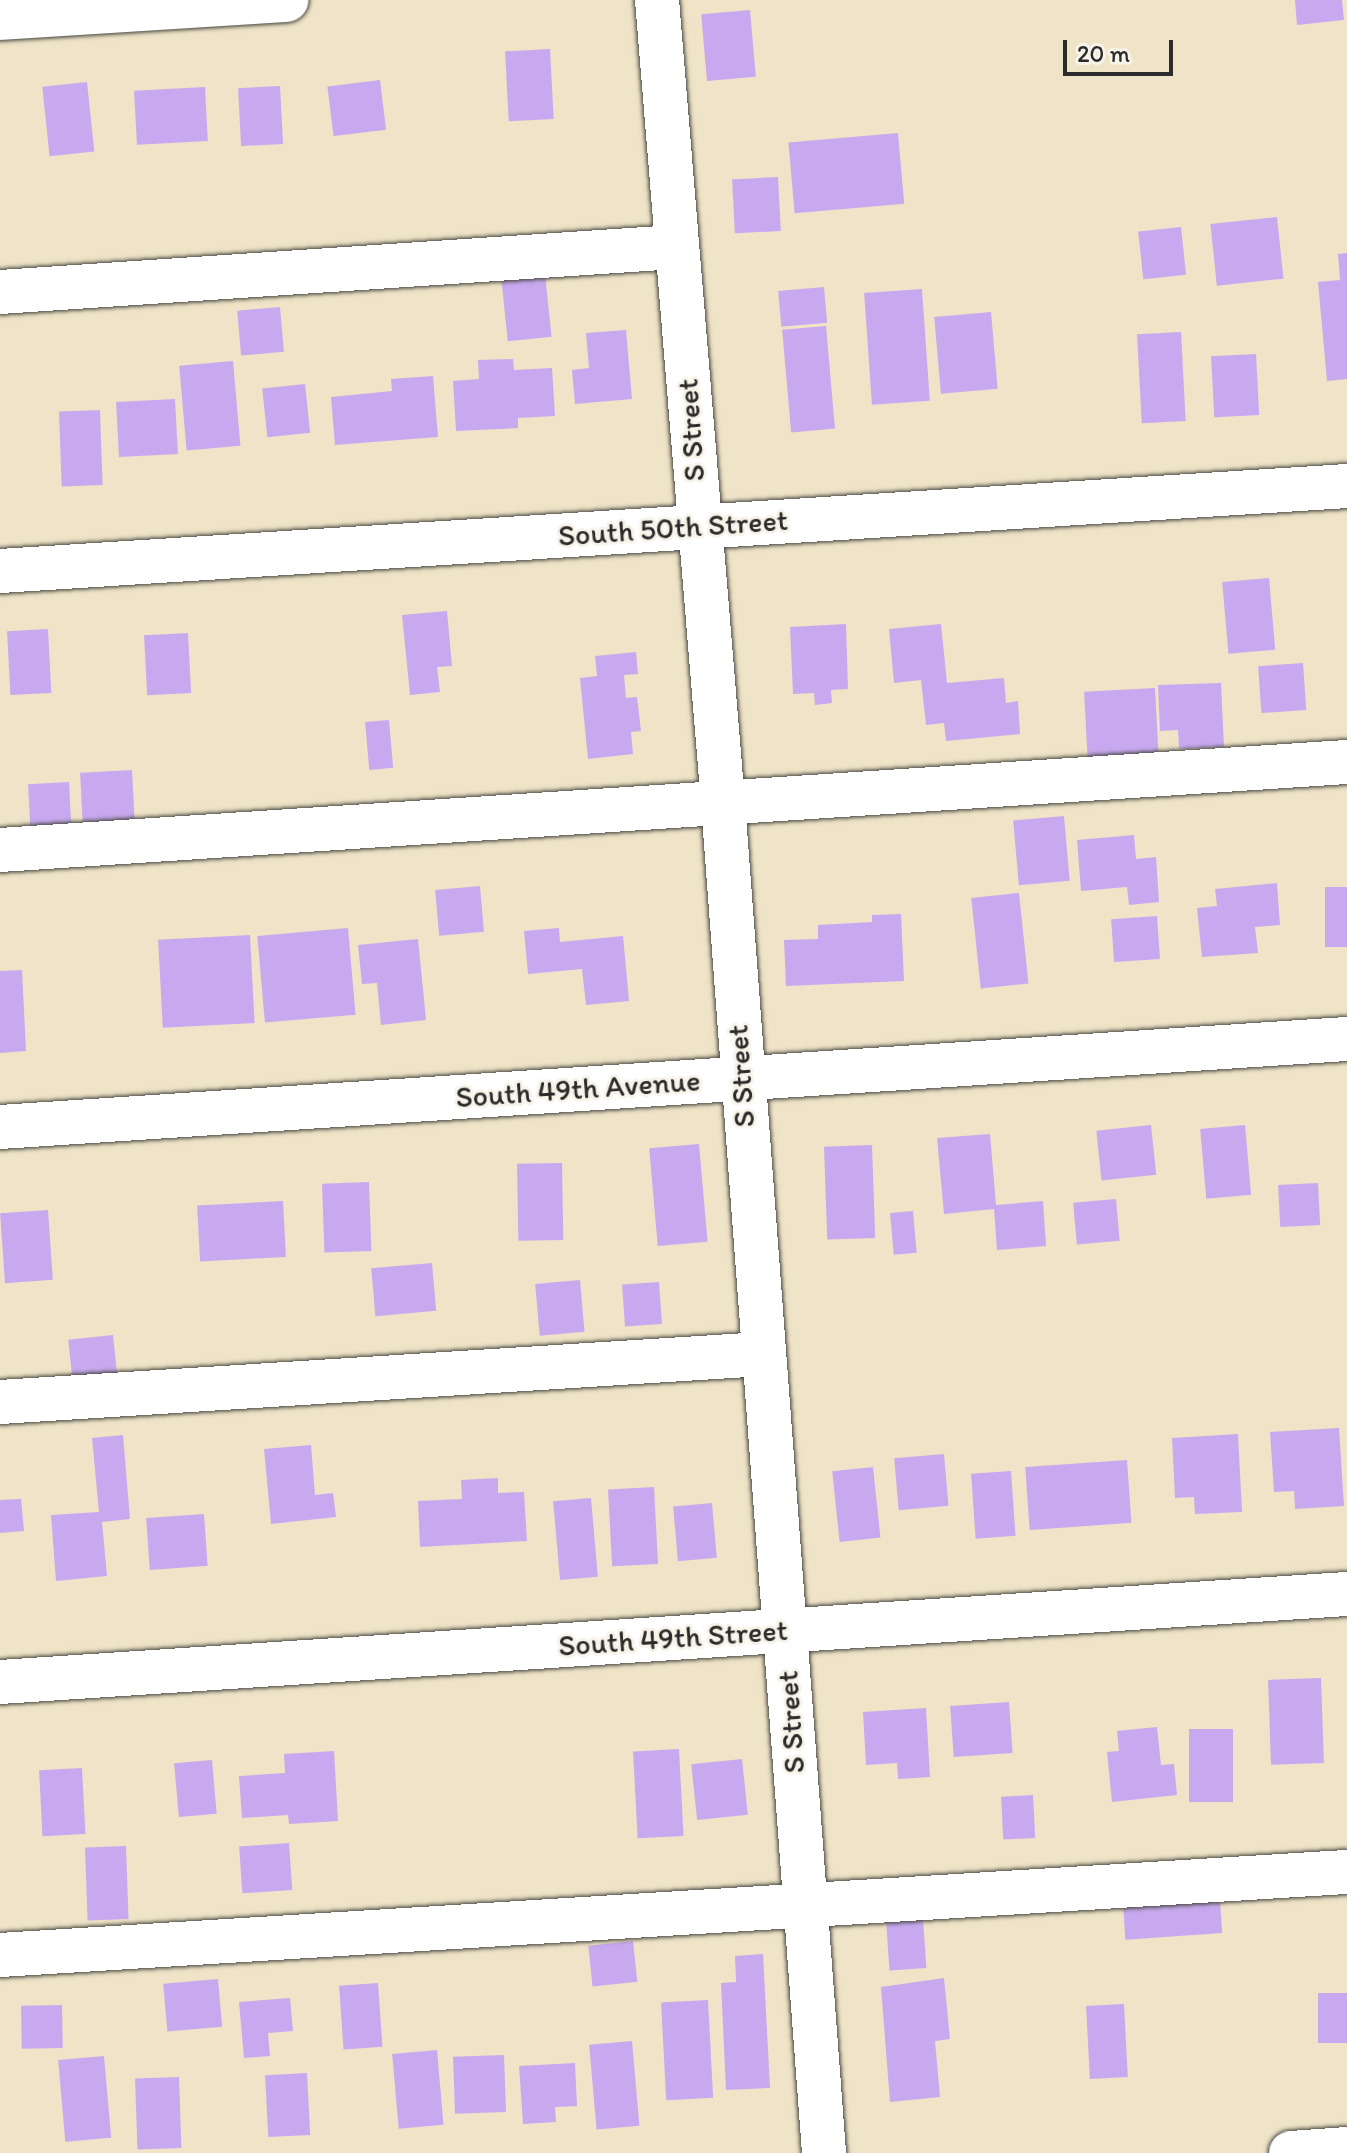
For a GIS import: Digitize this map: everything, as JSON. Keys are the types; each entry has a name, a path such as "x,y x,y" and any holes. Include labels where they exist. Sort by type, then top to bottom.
{"street":[{"path":"0,18 286,0"},
{"name":"S Street","path":"657,0 723,803 741,1079 824,2153"},
{"path":"0,292 676,247"},
{"name":"South 50th Street","path":"0,571 1347,486"},
{"path":"0,850 1347,762"},
{"name":"South 49th Avenue","path":"0,1127 1347,1039"},
{"path":"0,1402 763,1354"},
{"name":"South 49th Street","path":"0,1682 1347,1594"},
{"path":"0,1955 1347,1872"},
{"path":"1291,2153 1347,2149"}],"building":[{"path":"1295,0 1342,0 1344,20 1297,25"},
{"path":"750,10 756,77 707,81 701,14"},
{"path":"550,49 554,119 509,121 505,51"},
{"path":"380,80 386,130 333,136 327,86"},
{"path":"87,82 94,152 50,156 42,87"},
{"path":"280,86 283,144 241,146 238,88"},
{"path":"205,87 208,141 137,145 134,91"},
{"path":"898,133 904,204 795,213 788,143"},
{"path":"778,177 781,231 735,233 732,179"},
{"path":"1277,217 1283,279 1217,286 1210,224"},
{"path":"1181,227 1186,275 1143,279 1138,231"},
{"path":"1347,253 1347,379 1327,381 1318,282 1340,280 1338,254"},
{"path":"545,274 552,337 508,341 501,279"},
{"path":"824,287 827,323 781,327 778,291"},
{"path":"922,289 930,401 872,405 864,293"},
{"path":"280,307 284,352 241,356 237,311"},
{"path":"991,312 998,389 941,394 934,317"},
{"path":"826,326 835,429 791,432 782,330"},
{"path":"626,330 632,399 575,404 572,370 589,368 586,333"},
{"path":"1181,332 1186,421 1142,423 1137,334"},
{"path":"1256,354 1259,415 1214,417 1211,356"},
{"path":"513,359 514,370 552,368 555,416 518,418 518,428 456,431 453,381 479,379 478,360"},
{"path":"233,361 240,446 187,450 179,366"},
{"path":"433,376 438,437 335,445 331,397 392,391 391,379"},
{"path":"305,384 310,433 267,437 262,388"},
{"path":"175,399 178,454 119,457 116,402"},
{"path":"100,410 103,485 62,486 59,411"},
{"path":"1269,578 1275,650 1228,654 1222,582"},
{"path":"447,611 452,666 437,667 440,692 410,695 402,615"},
{"path":"846,624 848,689 831,690 832,703 815,705 814,693 793,694 790,627"},
{"path":"941,624 947,683 1004,678 1006,703 1018,701 1020,734 946,741 944,723 926,725 921,680 894,683 889,629"},
{"path":"48,629 51,693 10,695 7,631"},
{"path":"188,633 191,693 147,695 144,635"},
{"path":"636,652 638,674 624,675 626,698 637,697 641,731 631,732 633,754 588,759 580,678 597,676 595,656"},
{"path":"1303,663 1306,710 1261,713 1258,666"},
{"path":"1221,683 1224,747 1179,749 1178,730 1160,731 1158,685"},
{"path":"1155,688 1159,755 1088,759 1084,692"},
{"path":"389,720 393,768 369,770 365,722"},
{"path":"132,770 135,822 83,825 80,773"},
{"path":"69,782 71,826 30,828 28,784"},
{"path":"1064,816 1070,881 1019,885 1013,820"},
{"path":"1134,835 1136,859 1156,857 1159,902 1129,905 1127,887 1081,891 1077,840"},
{"path":"1277,883 1280,925 1255,927 1258,953 1202,957 1197,908 1217,906 1215,889"},
{"path":"480,886 484,932 439,936 435,890"},
{"path":"1325,887 1347,887 1347,947 1325,947"},
{"path":"1019,893 1029,984 981,989 971,898"},
{"path":"901,914 904,981 786,986 784,940 818,939 818,925 872,922 872,915"},
{"path":"1157,916 1160,959 1114,962 1111,919"},
{"path":"348,928 356,1015 265,1023 257,936"},
{"path":"559,928 560,942 623,936 629,1001 586,1005 582,969 528,974 524,931"},
{"path":"250,935 255,1023 163,1028 158,940"},
{"path":"418,939 426,1020 381,1025 377,983 362,984 358,945"},
{"path":"22,970 26,1051 0,1053 0,971"},
{"path":"1151,1125 1156,1175 1102,1180 1096,1131"},
{"path":"1245,1125 1251,1195 1206,1199 1200,1129"},
{"path":"990,1134 996,1205 1043,1201 1046,1246 997,1250 994,1209 944,1214 937,1138"},
{"path":"699,1144 708,1242 658,1246 649,1148"},
{"path":"872,1145 875,1238 827,1240 824,1147"},
{"path":"562,1163 563,1240 518,1241 517,1164"},
{"path":"369,1182 371,1251 324,1253 322,1184"},
{"path":"1318,1183 1320,1225 1280,1227 1278,1185"},
{"path":"1116,1199 1120,1241 1077,1245 1073,1203"},
{"path":"283,1201 286,1257 200,1261 197,1206"},
{"path":"48,1210 53,1280 5,1283 0,1213"},
{"path":"913,1211 917,1253 894,1255 890,1213"},
{"path":"432,1263 436,1311 375,1316 371,1268"},
{"path":"580,1280 585,1332 540,1336 535,1284"},
{"path":"659,1282 662,1324 625,1326 622,1285"},
{"path":"113,1335 117,1374 72,1378 68,1340"},
{"path":"1339,1428 1344,1506 1295,1509 1294,1491 1274,1492 1270,1432"},
{"path":"1238,1434 1242,1512 1195,1514 1194,1497 1175,1498 1172,1438"},
{"path":"123,1435 130,1519 102,1522 107,1576 56,1581 51,1515 99,1512 92,1438"},
{"path":"311,1445 315,1495 333,1493 336,1517 271,1524 264,1449"},
{"path":"944,1454 949,1506 899,1510 894,1458"},
{"path":"1127,1460 1131,1523 1030,1530 1025,1467"},
{"path":"873,1467 880,1538 840,1542 832,1471"},
{"path":"1011,1471 1016,1536 976,1539 971,1474"},
{"path":"498,1478 498,1493 524,1492 527,1541 420,1547 418,1501 462,1499 461,1480"},
{"path":"654,1487 658,1564 612,1566 608,1489"},
{"path":"591,1498 598,1577 560,1580 553,1501"},
{"path":"21,1499 24,1531 0,1533 0,1500"},
{"path":"712,1503 717,1558 678,1561 673,1506"},
{"path":"204,1514 208,1566 150,1570 146,1518"},
{"path":"1321,1678 1324,1763 1271,1765 1268,1680"},
{"path":"1009,1702 1013,1753 954,1757 950,1706"},
{"path":"926,1708 930,1777 898,1779 897,1763 866,1765 863,1712"},
{"path":"1157,1727 1161,1765 1174,1764 1177,1795 1112,1802 1107,1752 1119,1751 1117,1731"},
{"path":"1189,1729 1233,1729 1233,1802 1189,1802"},
{"path":"679,1749 684,1836 638,1838 633,1751"},
{"path":"334,1751 338,1821 289,1824 288,1815 242,1818 239,1776 285,1773 284,1754"},
{"path":"742,1759 748,1815 697,1820 691,1764"},
{"path":"212,1760 217,1814 179,1817 174,1763"},
{"path":"82,1768 85,1834 43,1836 39,1770"},
{"path":"1033,1795 1035,1838 1003,1840 1001,1797"},
{"path":"289,1843 292,1890 242,1893 239,1846"},
{"path":"126,1846 129,1919 88,1920 85,1847"},
{"path":"1219,1887 1222,1933 1125,1940 1122,1894"},
{"path":"923,1919 926,1968 890,1970 886,1922"},
{"path":"633,1941 637,1982 593,1986 588,1946"},
{"path":"763,1954 770,2088 726,2090 721,1983 736,1982 735,1956"},
{"path":"944,1978 950,2039 935,2041 940,2097 890,2102 881,1987"},
{"path":"218,1979 222,2027 167,2032 163,1984"},
{"path":"378,1983 382,2047 344,2050 339,1986"},
{"path":"1318,1993 1347,1993 1347,2043 1318,2043"},
{"path":"290,1998 293,2031 268,2033 270,2056 244,2058 239,2002"},
{"path":"708,2000 713,2098 666,2100 661,2002"},
{"path":"1124,2004 1128,2077 1090,2079 1086,2006"},
{"path":"62,2005 63,2048 22,2049 21,2006"},
{"path":"632,2041 639,2126 597,2129 589,2045"},
{"path":"437,2050 444,2125 399,2129 392,2054"},
{"path":"504,2055 506,2112 455,2114 453,2057"},
{"path":"104,2056 111,2138 65,2142 58,2060"},
{"path":"575,2063 577,2106 555,2107 556,2122 523,2124 519,2066"},
{"path":"307,2073 310,2135 268,2137 265,2075"},
{"path":"179,2077 181,2148 138,2149 135,2079"}]}
